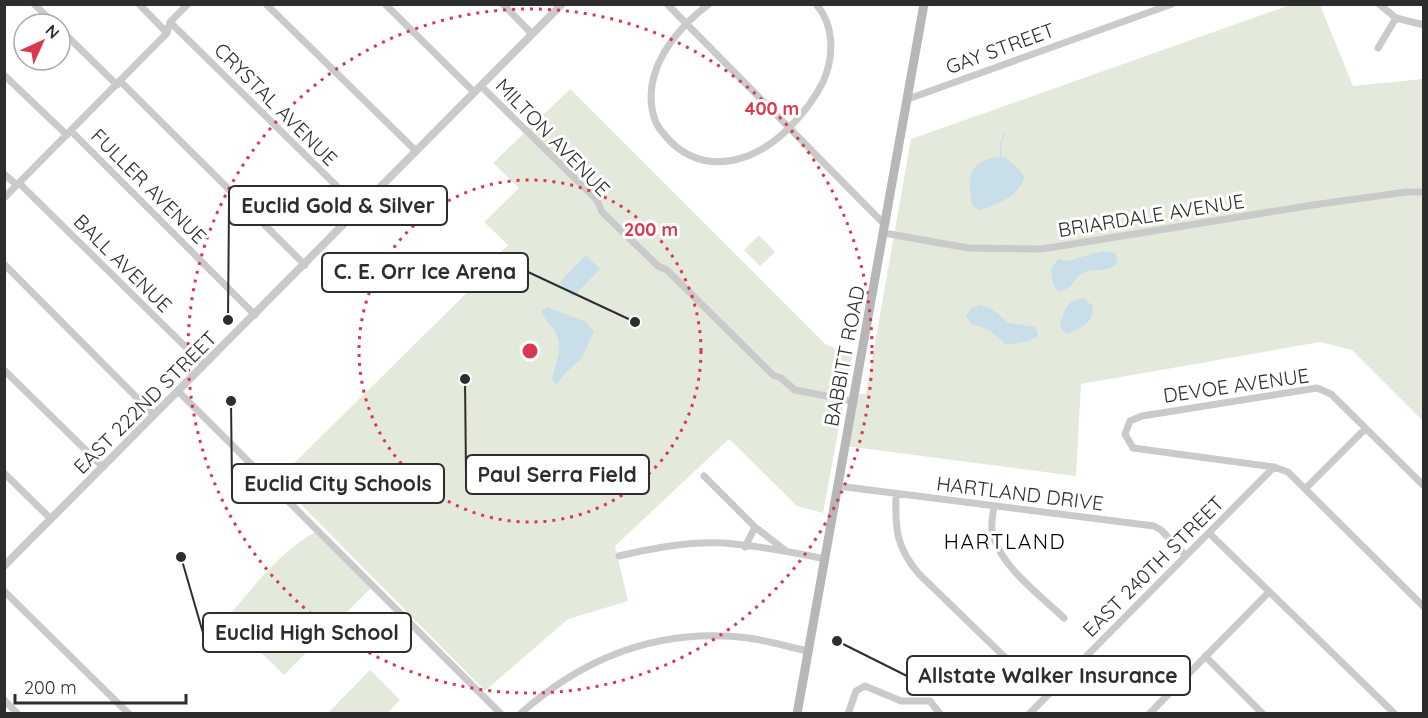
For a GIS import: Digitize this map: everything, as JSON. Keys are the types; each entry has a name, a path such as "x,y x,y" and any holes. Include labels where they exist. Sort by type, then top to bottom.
{"main road":[{"name":"BABBITT ROAD","path":"797,714 924,4"}],"street":[{"path":"139,4 167,33"},
{"path":"4,198 167,33 170,22 188,4"},
{"path":"266,4 416,151"},
{"name":"MILTON AVENUE","path":"386,4 597,200 602,212 670,273 773,375 781,378 795,390 852,401"},
{"path":"503,4 532,34"},
{"name":"EAST 222ND STREET","path":"4,566 562,4"},
{"path":"667,4 789,127 885,229"},
{"path":"710,4 672,39 659,61 653,81 651,104 655,122 667,138 686,155 706,161 728,162 752,154 773,143 816,96 827,72 832,50 828,26 816,4"},
{"name":"GAY STREET","path":"908,99 1172,4"},
{"path":"1379,4 1396,18 1424,25"},
{"path":"1378,48 1396,18"},
{"name":"CRYSTAL AVENUE","path":"170,22 360,209"},
{"path":"72,40 305,265"},
{"name":"FULLER AVENUE","path":"4,75 69,134 255,315"},
{"name":"BALL AVENUE","path":"4,174 18,184 204,366"},
{"name":"BRIARDALE AVENUE","path":"885,229 968,248 1042,249 1406,192 1424,192"},
{"path":"4,264 154,416"},
{"path":"4,370 103,467"},
{"name":"DEVOE AVENUE","path":"1274,467 1133,448 1125,434 1126,428 1134,418 1317,388 1331,394 1424,486"},
{"path":"178,391 501,714"},
{"path":"1305,489 1365,429"},
{"path":"1274,467 1288,472 1424,607"},
{"name":"EAST 240TH STREET","path":"1029,714 1274,467"},
{"path":"4,473 51,519"},
{"path":"704,476 755,527 788,552"},
{"name":"HARTLAND DRIVE","path":"838,486 1154,526 1186,555"},
{"path":"896,495 896,533 900,548 909,562 1015,667 1035,680 1049,694"},
{"path":"994,507 992,529 996,544 1006,561 1064,618"},
{"path":"745,547 755,527"},
{"path":"1209,533 1395,714"},
{"path":"619,556 687,544 725,543 825,559"},
{"path":"4,591 129,714"},
{"path":"1149,714 1269,592"},
{"path":"520,714 568,675 633,646 682,637 726,636 751,638 808,651"},
{"path":"1205,656 1263,714"},
{"path":"848,714 856,691 865,686 901,701 930,701 940,714"},
{"path":"4,700 18,714"}],"green space":[{"path":"1290,5 1320,5 1353,86 1423,79 1423,421 1352,350 1320,342 1081,384 1076,476 845,446 854,394 866,394 911,139"},
{"path":"570,89 824,343 852,357 823,513 797,506 729,439 615,546 628,601 568,619 485,691 277,480 491,269 488,265 508,245 484,222 519,188 493,163"},
{"path":"759,235 775,252 760,266 744,250"},
{"path":"318,531 372,587 284,675 226,618 279,559"},
{"path":"370,670 400,700 387,713 328,713"}],"water":[{"path":"1005,157 1019,169 1024,177 1022,184 1007,198 980,211 972,205 970,185 973,170 984,161"},
{"path":"1102,251 1115,253 1118,262 1107,269 1086,272 1067,289 1058,291 1053,284 1051,270 1058,259 1068,261"},
{"path":"586,255 600,269 573,297 559,283"},
{"path":"1083,298 1093,306 1091,317 1081,327 1066,334 1060,327 1064,312 1073,301"},
{"path":"980,305 990,308 1009,323 1035,327 1037,337 1029,341 1006,345 991,331 971,323 966,317 970,309"},
{"path":"547,307 586,322 594,332 581,359 566,372 557,384 552,380 559,343 555,331 541,311"}],"waterway":[{"path":"1001,157 1001,142 1005,134"}],"place":[{"name":"Euclid Gold & Silver","path":"228,320"},
{"name":"C. E. Orr Ice Arena","path":"635,322"},
{"name":"Paul Serra Field","path":"465,379"},
{"name":"Euclid City Schools","path":"231,401"},
{"name":"Euclid High School","path":"181,557"},
{"name":"Allstate Walker Insurance","path":"837,641"}],"district":[{"name":"HARTLAND","path":"1005,541"}]}
